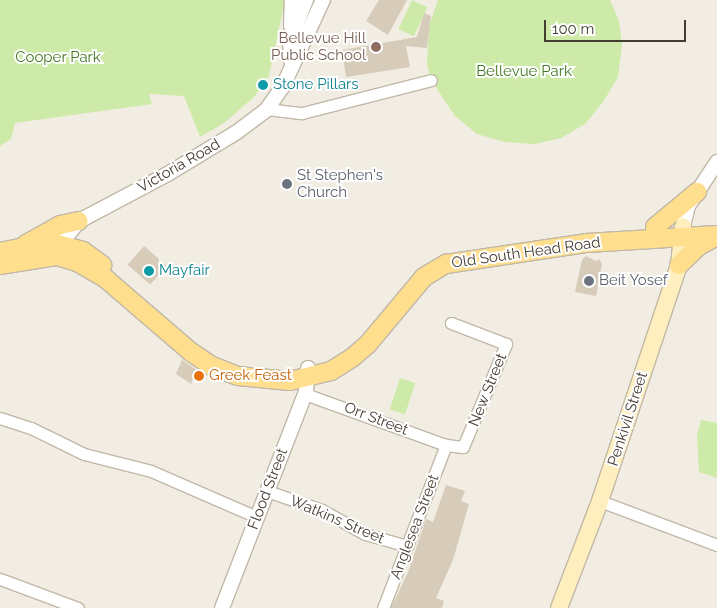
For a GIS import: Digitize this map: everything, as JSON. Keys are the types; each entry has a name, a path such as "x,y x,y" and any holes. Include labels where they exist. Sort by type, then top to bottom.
{"main road":[{"path":"655,227 697,192"},
{"path":"21,247 60,225 79,221"},
{"name":"Old South Head Road","path":"0,252 21,247 90,256 173,327 224,360 280,369 307,380 330,371 368,344 419,282 446,264 717,226"},
{"name":"Old South Head Road","path":"307,380 331,358 354,342 419,269 440,255 482,246 655,227 717,235"},
{"name":"Penkivil Street","path":"559,608 600,501 679,265 683,231"},
{"path":"679,265 699,246 717,235"},
{"name":"Old South Head Road","path":"0,265 59,251"}],"street":[{"path":"290,41 292,0"},
{"name":"Victoria Road","path":"292,64 290,41 306,0"},
{"name":"Victoria Road","path":"59,251 79,221 166,175 237,132 267,109 283,86 292,64 305,43 320,1"},
{"path":"267,109 302,113 430,80"},
{"path":"683,231 686,210 717,162"},
{"name":"New Street","path":"446,445 459,448 466,444 506,344 451,323"},
{"name":"Orr Street","path":"307,380 446,445"},
{"name":"Flood Street","path":"222,608 307,380"},
{"path":"0,418 31,428 84,454 151,471 257,517"},
{"name":"Anglesea Street","path":"383,608 446,445"},
{"name":"Watkins Street","path":"267,491 322,510 365,534 407,546"},
{"path":"600,501 717,545"},
{"path":"0,579 78,608"}],"green space":[{"name":"Cooper Park","path":"0,0 285,0 269,76 254,97 224,123 200,137 184,96 149,94 152,104 15,123 11,139 0,146"},
{"path":"412,0 427,7 414,36 398,29"},
{"name":"Bellevue Park","path":"438,0 610,0 619,21 622,45 618,77 603,102 585,124 561,138 535,144 505,142 477,134 455,116 431,80 427,64 429,26"},
{"path":"400,378 415,383 405,414 390,409"},
{"path":"701,420 717,423 717,478 699,472 697,436"}],"building":[{"path":"379,0 407,0 388,35 366,21"},
{"path":"424,13 431,16 427,48 406,46 410,67 346,77 342,50 417,37"},
{"name":"Mayfair","path":"144,246 167,266 150,285 128,265"},
{"path":"586,256 596,261 599,259 602,264 596,296 575,292 582,260"},
{"path":"182,360 197,370 191,384 176,374"},
{"path":"446,485 465,491 461,501 469,504 453,560 436,598 444,601 442,608 391,608 408,572 426,519 433,522"}],"place":[{"name":"Bellevue Hill Public School","path":"376,47"},
{"name":"Stone Pillars","path":"263,85"},
{"name":"St Stephen's Church","path":"287,184"},
{"name":"Mayfair","path":"149,271"},
{"name":"Beit Yosef","path":"589,281"},
{"name":"Greek Feast","path":"199,376"}]}
